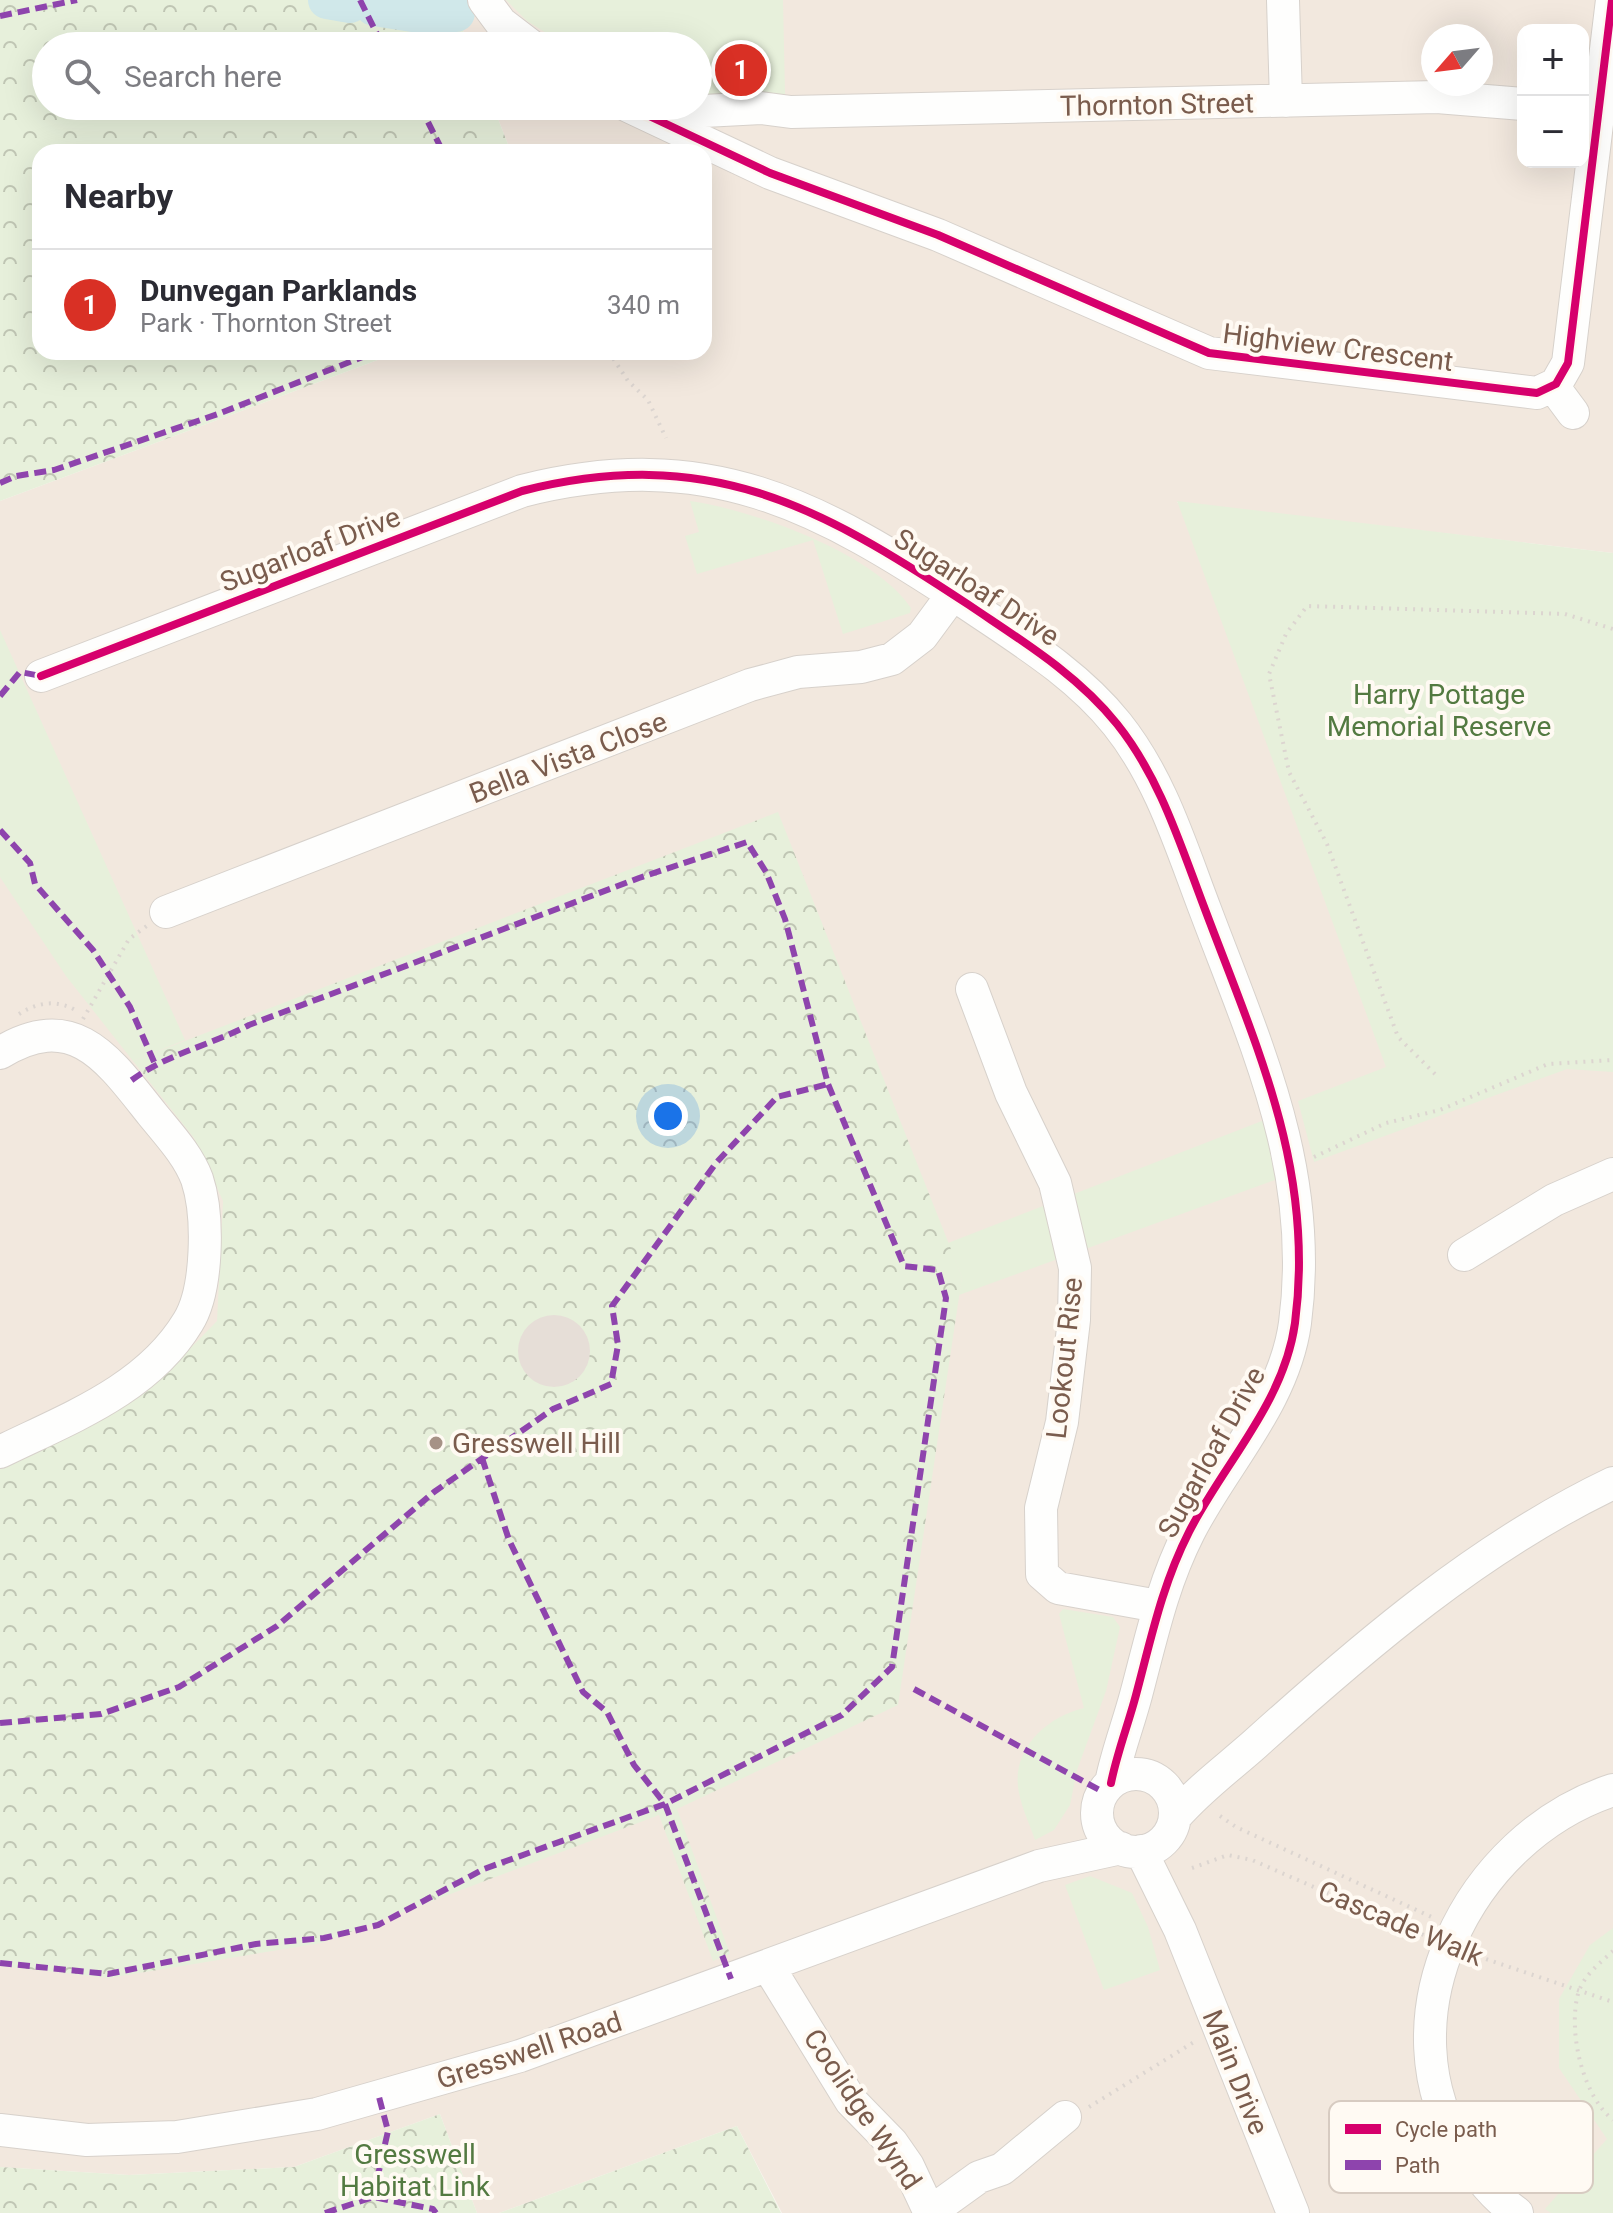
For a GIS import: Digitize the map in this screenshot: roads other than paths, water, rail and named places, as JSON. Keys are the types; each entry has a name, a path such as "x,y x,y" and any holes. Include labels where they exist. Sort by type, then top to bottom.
{"street":[{"path":"484,0 501,23 513,32"},
{"path":"1283,0 1286,101"},
{"path":"1573,413 1553,386 1568,363 1590,112 1612,0"},
{"name":"Thornton Street","path":"712,110 761,108 791,112 1437,97 1517,104"},
{"path":"712,118 717,110"},
{"name":"Thornton Street","path":"738,158 754,126 770,117 791,112"},
{"name":"Highview Crescent","path":"657,120 709,144"},
{"path":"709,144 711,120"},
{"name":"Highview Crescent","path":"712,145 938,235 1209,353 1526,393 1553,386"},
{"name":"Sugarloaf Drive","path":"41,676 491,502 548,484 612,475 676,474 773,496 846,529 1024,641 1076,682 1117,724 1148,770 1180,845 1263,1066 1285,1134 1292,1168 1299,1245 1298,1286 1290,1352 1258,1421 1189,1531 1158,1606 1111,1783"},
{"name":"Bella Vista Close","path":"166,912 750,685 798,672 861,667 892,659 922,636 953,594"},
{"name":"Lookout Rise","path":"972,989 1011,1093 1055,1183 1075,1268 1074,1320 1062,1422 1041,1508 1042,1574 1058,1588 1158,1606"},
{"path":"0,1053 36,1037 72,1038 103,1056 187,1158 202,1198 202,1277 191,1319 150,1366 107,1399 0,1452"},
{"path":"1464,1255 1554,1200 1613,1174"},
{"path":"1151,1839 1194,1795 1357,1653 1443,1587 1563,1510 1613,1483"},
{"name":"Sugarloaf Drive","path":"1136,1696 1141,1748 1155,1779"},
{"path":"1151,1839 1105,1835 1097,1815 1103,1792 1111,1783 1130,1774 1155,1779 1236,1759"},
{"path":"1151,1839 1169,1792 1155,1779"},
{"path":"1439,2101 1428,2037 1432,1997 1451,1936 1483,1882 1518,1846 1549,1822 1593,1797 1613,1790"},
{"name":"Gresswell Road","path":"1039,1866 1079,1838 1097,1815"},
{"name":"Gresswell Road","path":"0,2130 87,2140 177,2137 317,2114 520,2056 1039,1866 1151,1839"},
{"name":"Main Drive","path":"1151,1839 1180,1930 1293,2213"},
{"name":"Coolidge Wynd","path":"768,1966 846,2094 908,2166 929,2213"},
{"path":"929,2213 979,2177 1002,2169 1065,2117"},
{"path":"1491,2193 1517,2213"}],"waterway":[{"path":"327,0 350,4"},
{"path":"374,7 419,14 456,13"}],"place":[{"name":"Dunvegan Parklands","path":"741,70"},
{"name":"Gresswell Hill","path":"436,1443"}],"park label":[{"name":"Harry Pottage Memorial Reserve","path":"1439,710"},
{"name":"Gresswell Habitat Link","path":"415,2170"}]}
